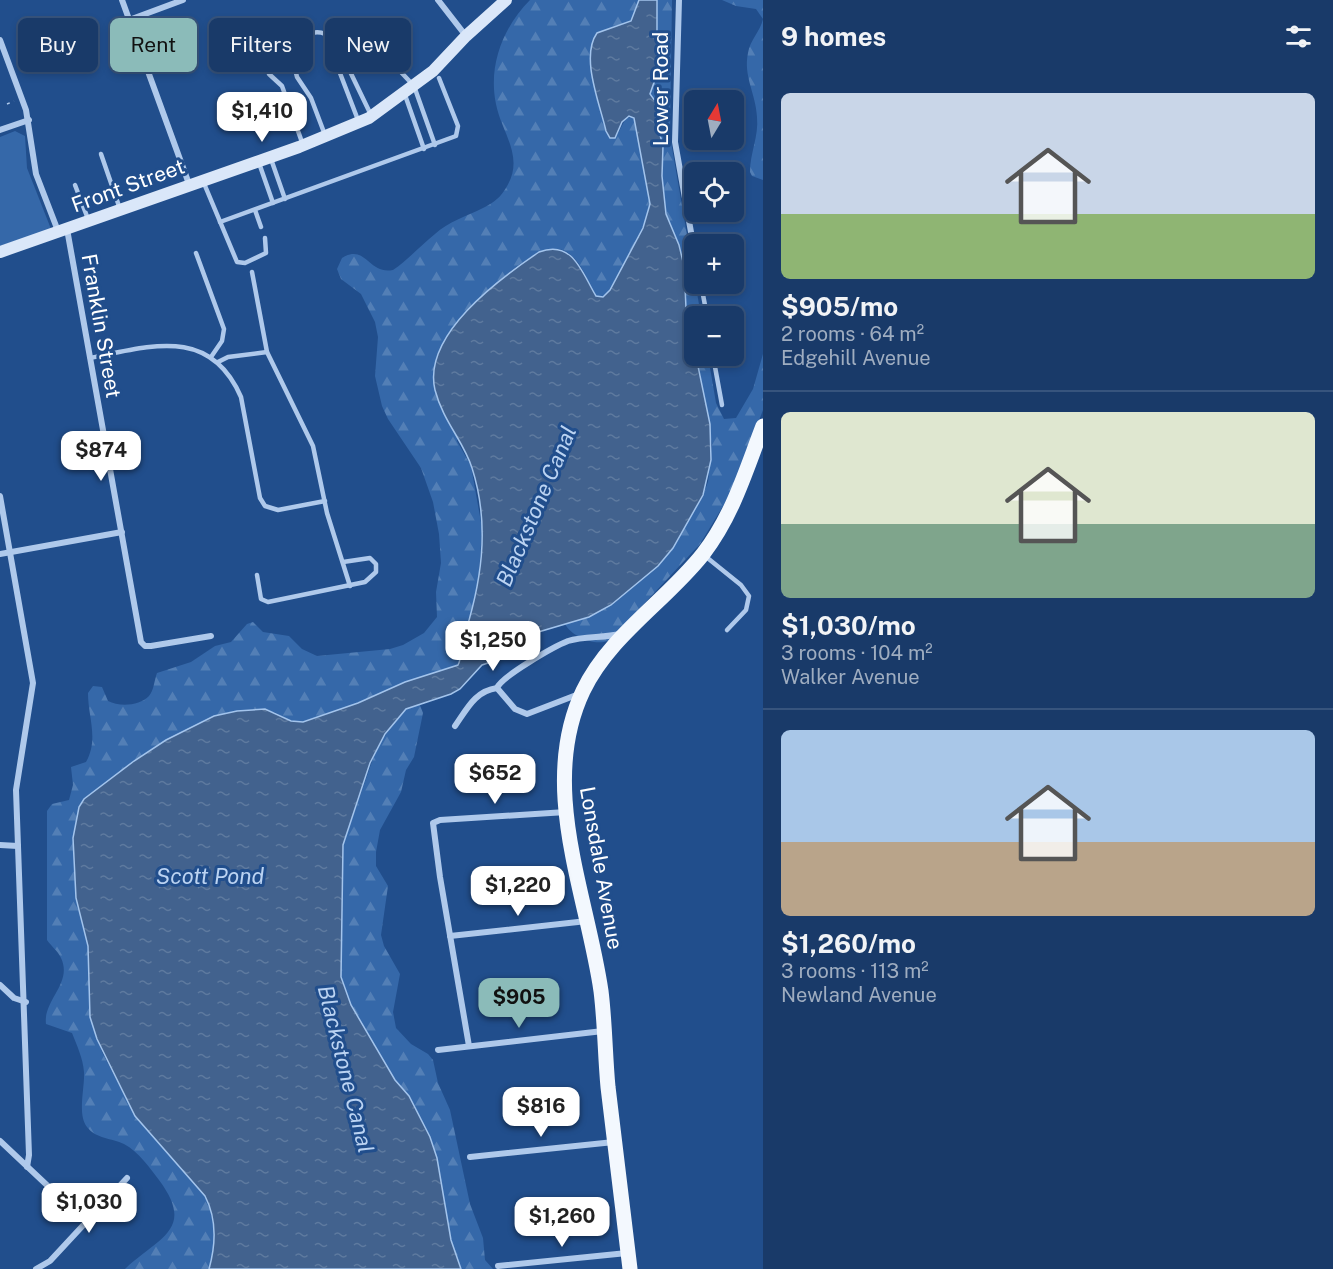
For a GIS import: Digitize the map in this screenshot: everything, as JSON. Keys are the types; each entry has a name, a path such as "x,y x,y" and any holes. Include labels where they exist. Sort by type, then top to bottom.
{"main road":[{"name":"Front Street","path":"0,252 303,145 372,116 433,71 466,36 506,0"},
{"name":"Lonsdale Avenue","path":"629,1261 614,1142 601,993 566,812 566,752 571,726 590,678 624,634 702,555 729,514 763,426"}],"street":[{"path":"122,0 128,18"},
{"path":"134,18 183,0"},
{"path":"438,0 466,36"},
{"name":"Lower Road","path":"679,0 675,142 691,234"},
{"name":"Franklin Street","path":"0,40 29,120 36,174 63,230 90,358 141,642 145,646 211,636"},
{"path":"148,72 189,184"},
{"path":"0,130 29,120"},
{"path":"0,496 33,683 16,790 26,1002 29,1155 27,1167"},
{"path":"0,554 122,532"},
{"path":"497,688 500,682 513,672 570,641 624,634"},
{"path":"497,688 515,710 527,714 583,692"},
{"path":"455,726 474,699 487,689 497,688"},
{"path":"469,1046 434,823 440,819 566,812"},
{"path":"0,845 18,846"},
{"path":"450,936 587,921"},
{"path":"0,985 14,998 26,1002"},
{"path":"438,1050 603,1031"},
{"path":"0,1141 85,1221"},
{"path":"470,1158 614,1142"},
{"path":"36,1269 50,1261 85,1221 128,1178"},
{"path":"498,1266 629,1261"}],"lane":[{"path":"325,136 311,98 297,77 290,49 296,40 317,32 325,34 359,122"},
{"path":"372,116 343,57 350,44 358,39 370,39 409,90 435,145"},
{"path":"268,72 282,86 303,145"},
{"path":"220,222 454,138 459,132 439,78"},
{"path":"409,90 424,148"},
{"path":"101,154 120,209"},
{"path":"264,158 285,199"},
{"path":"264,158 273,203"},
{"path":"202,179 240,263 261,257 266,253 265,238"},
{"path":"75,184 88,221"},
{"path":"255,210 261,227"},
{"path":"196,254 224,329 222,342 211,357"},
{"path":"252,272 267,352 313,446 325,501 350,586"},
{"path":"90,358 161,344 192,348 211,357 218,362 234,383 241,397 260,498 265,506 278,510 325,501"},
{"path":"218,362 228,357 267,352"},
{"path":"716,366 722,405"},
{"path":"702,555 741,585 749,596 746,610 727,630"},
{"path":"257,575 263,602 350,586 373,578 376,564 370,558 343,562"}],"green space":[{"path":"530,0 639,0 631,21 612,27 602,109 606,131 617,135 626,118 632,117 636,120 650,204 643,228 610,290 603,297 596,296 580,265 571,255 565,251 552,249 536,254 520,264 486,293 449,332 457,441 471,466 482,528 478,591 458,665 405,682 358,703 303,722 291,721 274,712 204,721 166,740 84,799 73,838 76,898 88,946 90,1017 102,1052 135,1116 205,1196 211,1207 215,1240 209,1269 125,1269 169,1231 173,1222 174,1210 170,1197 139,1155 124,1144 99,1136 87,1127 82,1115 83,1067 76,1043 72,1033 46,1024 46,1015 61,984 64,967 60,955 47,940 47,811 52,804 69,800 73,785 71,767 86,762 90,753 92,736 88,693 93,686 102,687 108,701 113,703 140,702 151,694 157,673 191,662 215,646 231,642 247,624 253,622 263,632 289,636 302,649 317,656 390,649 403,645 424,633 437,617 436,592 441,563 433,502 421,468 388,419 382,406 375,376 378,337 375,322 361,294 341,279 337,269 342,258 350,254 357,254 378,268 393,270 440,230 489,205 502,194 511,179 513,157 496,104 494,76 496,62 512,22"},
{"path":"657,0 672,0 670,136 687,234 684,234 684,266 679,245 666,214 662,176 663,153 656,120 658,105 650,94 657,59"},
{"path":"722,0 763,0 763,19 756,9 736,6"},
{"path":"763,19 763,180 752,176 750,172 757,124 747,61 749,48"},
{"path":"15,131 25,136 27,168 51,229 0,246 0,137"},
{"path":"685,294 697,294 699,306 686,306"},
{"path":"763,354 763,410 731,493 700,544 610,640 598,642 585,640 573,633 565,624 589,617 611,605 673,548 703,495 708,482 712,445 699,366 710,366 716,403 724,419 736,418 753,389"},
{"path":"411,705 420,705 423,713 414,757 406,770 401,792 380,830 376,852 376,866 388,886 381,935 384,946 400,974 393,1012 396,1028 411,1044 428,1054 433,1060 438,1083 450,1110 470,1204 483,1238 485,1260 493,1269 461,1269 451,1240 437,1158 430,1137 409,1096 395,1080 351,1005 341,977 343,845 377,747 400,715"}],"water":[{"name":"Scott Pond","path":"639,0 657,0 657,74 650,94 658,105 656,120 663,146 662,176 666,214 679,245 684,266 686,306 684,306 684,366 698,366 710,424 711,460 703,495 673,548 658,566 611,605 589,617 535,633 506,657 482,665 460,689 406,709 385,734 370,763 343,845 341,977 351,1005 395,1080 409,1096 430,1137 437,1158 451,1240 461,1269 209,1269 214,1232 212,1214 205,1196 135,1116 97,1039 90,1017 88,946 76,898 73,838 79,807 84,799 134,761 166,740 214,716 237,711 265,709 291,721 303,722 358,703 405,682 458,665 479,578 481,512 472,468 435,390 434,369 440,349 467,310 504,277 539,252 551,249 568,254 581,269 596,296 603,297 610,290 643,228 650,204 634,118 629,116 622,122 615,138 610,138 596,94 590,55 597,33 631,21"}],"water label":[{"name":"Blackstone Canal","path":"536,506"},
{"name":"Blackstone Canal","path":"346,1069"}]}
